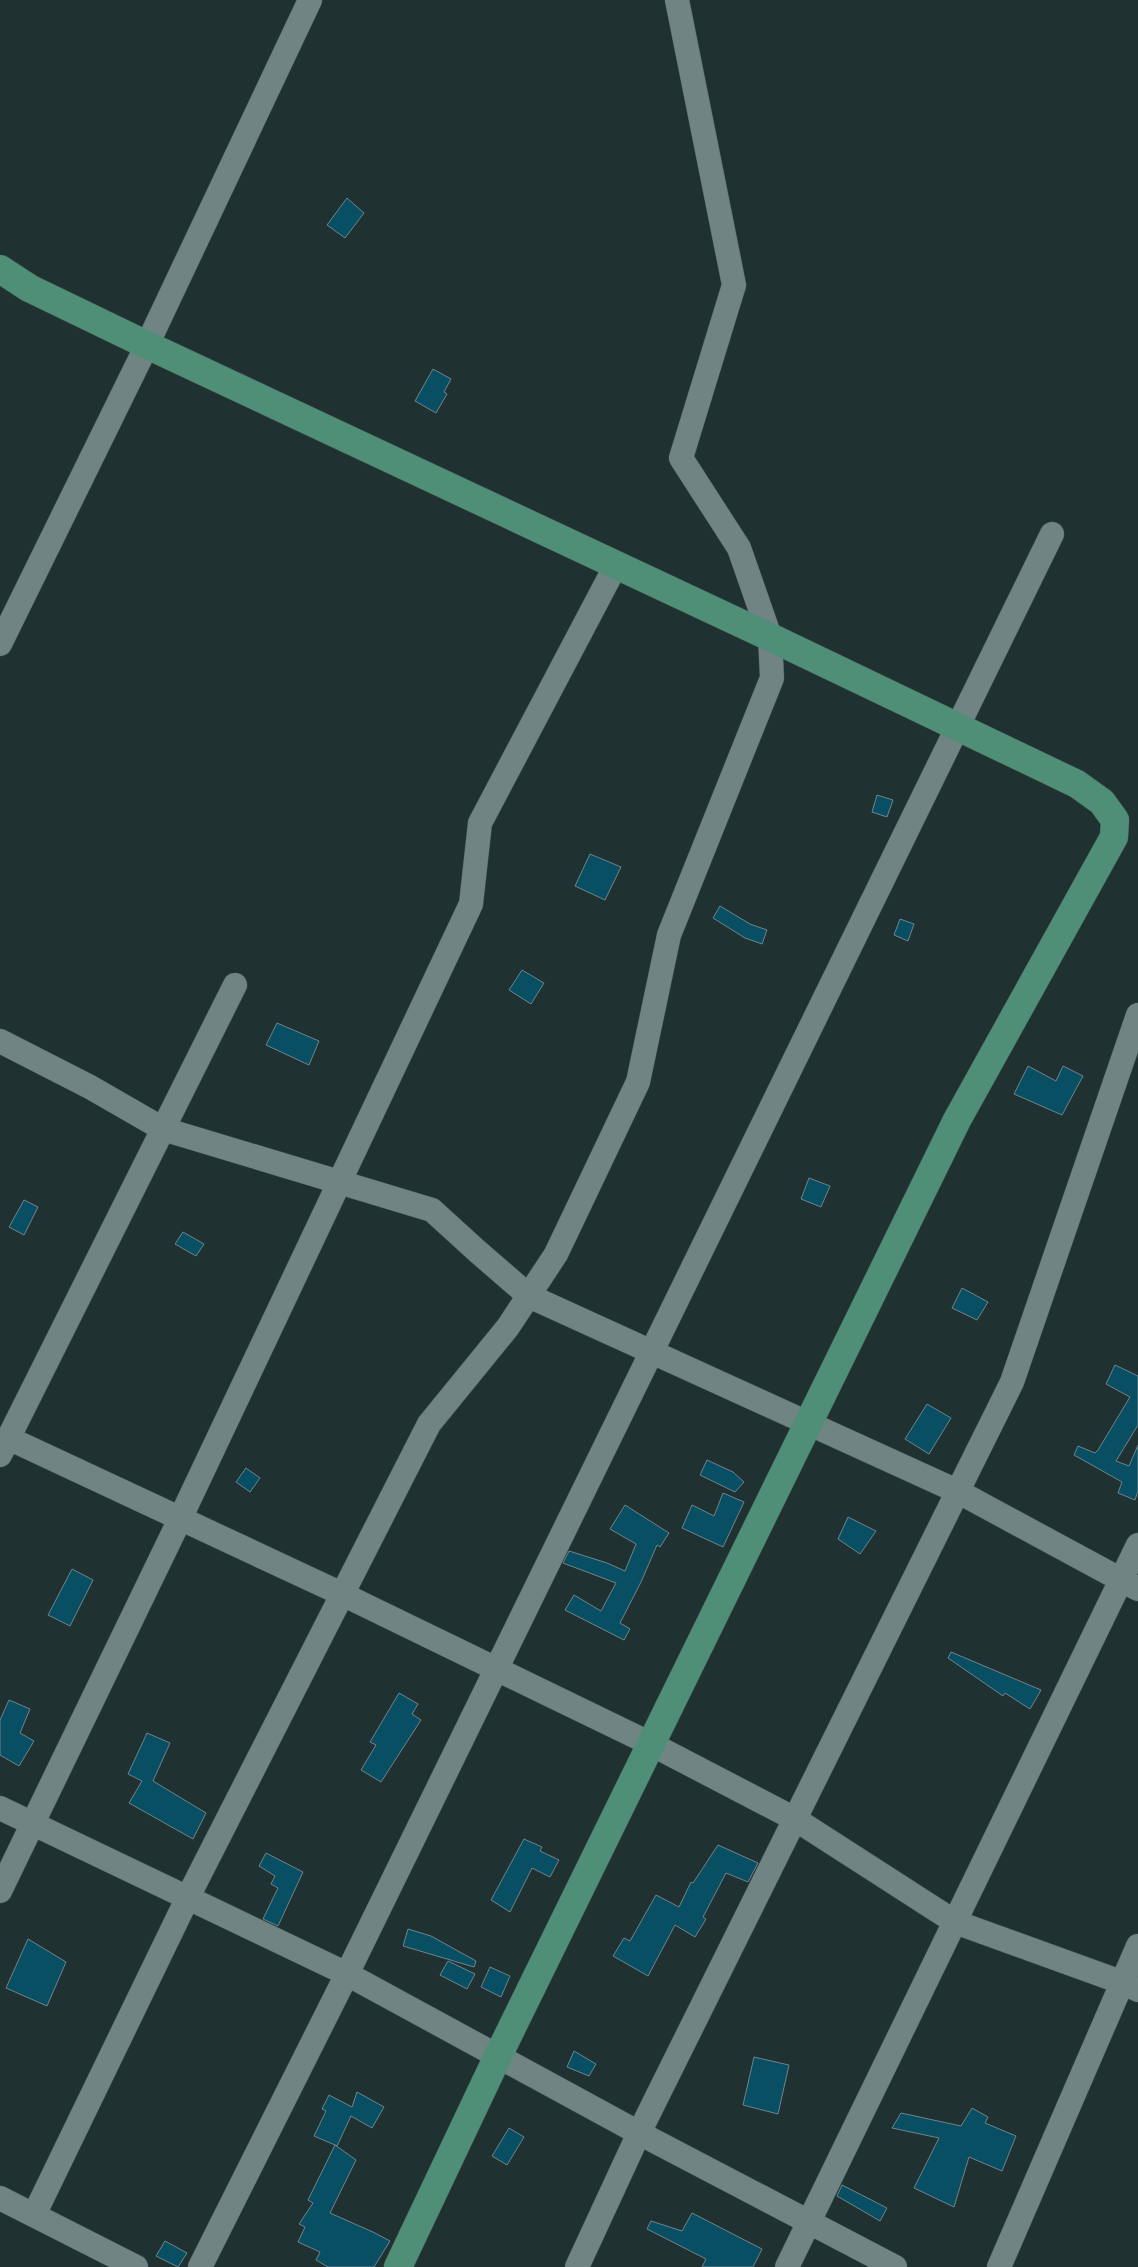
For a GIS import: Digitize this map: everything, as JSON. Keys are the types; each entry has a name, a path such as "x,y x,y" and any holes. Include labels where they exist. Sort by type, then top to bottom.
{"main road":[{"path":"0,269 29,288 147,345 770,637 1077,784 1102,802 1114,820 1114,837 957,1120 498,2056 398,2267"}],"street":[{"path":"0,644 147,345 310,0"},
{"path":"34,2215 188,1897 429,1424 508,1327 556,1254 638,1082 669,935 772,678 770,637 739,548 681,458 734,285 676,0"},
{"path":"200,2267 347,1974 1052,534"},
{"path":"0,1891 180,1519 471,904 480,823 616,565"},
{"path":"235,985 4,1446 180,1519 342,1594 651,1744 795,1820 955,1922 1130,1986"},
{"path":"577,2267 639,2133 1012,1382 1138,1015"},
{"path":"0,1042 90,1087 163,1128 432,1210 529,1296 958,1491 1130,1584"},
{"path":"787,2267 955,1922 1130,1584 1138,1545"},
{"path":"0,1808 347,1974 639,2133 895,2267"},
{"path":"999,2267 1058,2133 1130,1986 1138,1946"},
{"path":"0,2198 136,2267"}],"building":[{"path":"347,198 364,213 345,238 327,225"},
{"path":"433,369 451,379 444,392 447,394 436,413 415,401"},
{"path":"877,795 893,800 887,817 872,812"},
{"path":"590,854 621,867 605,900 575,886"},
{"path":"720,906 750,924 767,930 762,944 745,938 713,918"},
{"path":"900,919 914,924 908,941 894,935"},
{"path":"522,970 544,983 531,1004 509,990"},
{"path":"277,1023 319,1041 309,1065 266,1045"},
{"path":"1028,1066 1056,1081 1063,1066 1083,1076 1062,1115 1014,1094"},
{"path":"809,1178 830,1186 821,1207 801,1199"},
{"path":"24,1200 38,1207 24,1235 9,1227"},
{"path":"183,1232 204,1244 196,1256 175,1244"},
{"path":"962,1288 988,1302 977,1320 952,1308"},
{"path":"1115,1365 1138,1376 1138,1425 1116,1461 1129,1466 1138,1445 1138,1491 1135,1500 1118,1493 1122,1482 1074,1455 1078,1446 1095,1453 1098,1450 1130,1397 1106,1384"},
{"path":"927,1404 951,1418 929,1454 905,1439"},
{"path":"707,1460 733,1472 744,1482 735,1492 700,1475"},
{"path":"246,1468 260,1478 250,1492 236,1482"},
{"path":"723,1493 744,1502 723,1547 682,1528 692,1505 714,1516"},
{"path":"625,1505 669,1533 660,1547 657,1545 620,1623 630,1629 624,1640 565,1610 574,1595 601,1611 616,1583 563,1563 569,1551 625,1571 636,1544 610,1529"},
{"path":"848,1517 876,1531 860,1554 838,1539"},
{"path":"72,1569 93,1580 70,1626 48,1615"},
{"path":"951,1652 1041,1690 1030,1709 1005,1693 1003,1696 948,1658"},
{"path":"399,1693 418,1704 412,1714 421,1720 381,1782 361,1770 376,1745 370,1742"},
{"path":"9,1700 30,1709 20,1733 34,1741 19,1766 0,1755 0,1720"},
{"path":"147,1733 170,1743 153,1781 206,1813 193,1839 129,1803 142,1781 128,1774"},
{"path":"524,1839 542,1847 540,1851 559,1860 550,1877 532,1868 510,1912 491,1900"},
{"path":"718,1845 758,1863 748,1882 726,1873 703,1917 706,1919 695,1937 675,1925 648,1976 613,1956 624,1938 630,1941 656,1895 679,1907 691,1882 693,1883"},
{"path":"266,1853 303,1872 278,1926 263,1919 278,1888 271,1884 275,1876 259,1866"},
{"path":"408,1929 431,1936 476,1961 474,1967 403,1946"},
{"path":"28,1939 66,1962 47,2006 6,1988"},
{"path":"448,1961 475,1974 467,1989 440,1975"},
{"path":"490,1967 510,1976 501,1997 481,1987"},
{"path":"574,2051 596,2064 589,2076 567,2067"},
{"path":"754,2057 789,2065 778,2114 743,2105"},
{"path":"357,2092 384,2107 372,2128 351,2116 337,2146 314,2136 326,2111 322,2109 329,2095 352,2107"},
{"path":"972,2108 988,2117 985,2123 1016,2136 1002,2171 969,2157 954,2207 914,2188 939,2138 892,2128 901,2113 961,2126"},
{"path":"509,2128 524,2137 507,2165 492,2156"},
{"path":"335,2145 356,2160 330,2213 390,2241 374,2267 328,2267 316,2260 320,2252 298,2242 305,2227 299,2224 313,2203 308,2200"},
{"path":"842,2185 887,2208 880,2221 837,2196"},
{"path":"692,2213 762,2249 753,2267 702,2267 706,2259 647,2229 651,2221 682,2231"},
{"path":"165,2241 187,2253 178,2267 156,2256"}]}
